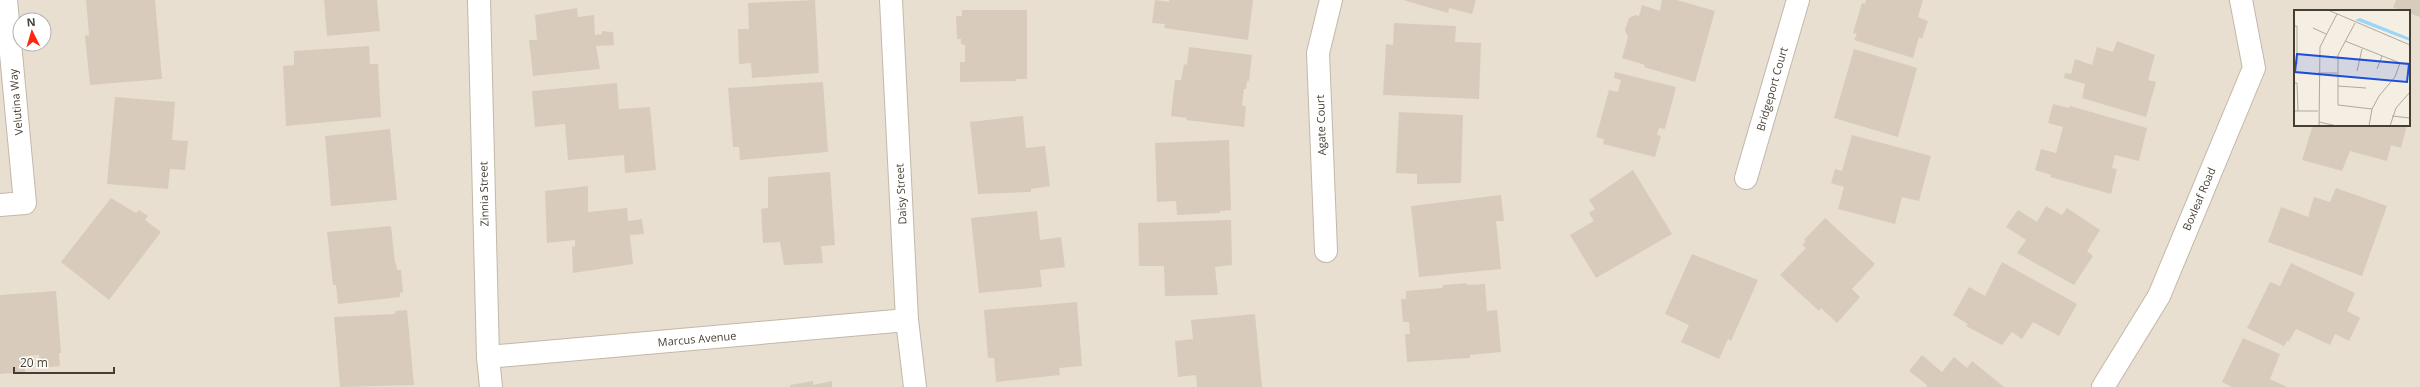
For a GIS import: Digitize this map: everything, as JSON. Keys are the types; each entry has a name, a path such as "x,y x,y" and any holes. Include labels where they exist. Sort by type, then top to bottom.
{"street":[{"name":"Velutina Way","path":"0,205 25,203 6,0"},
{"name":"Zinnia Street","path":"479,0 488,357 491,387"},
{"name":"Daisy Street","path":"891,0 907,320 915,387"},
{"name":"Agate Court","path":"1326,251 1318,53 1331,0"},
{"name":"Bridgeport Court","path":"1746,178 1798,0"},
{"name":"Boxleaf Road","path":"2103,387 2159,296 2254,68 2241,0"},
{"name":"Marcus Avenue","path":"488,357 907,320"}],"shaded area":[{"path":"0,0 2420,0 2420,387 0,387"}],"building":[{"path":"86,0 155,0 162,79 90,85 85,36 89,35"},
{"path":"324,0 377,0 380,31 327,36"},
{"path":"815,0 819,73 752,78 751,63 739,64 738,29 749,29 748,3"},
{"path":"1155,0 1169,2 1169,0 1253,0 1248,40 1164,28 1165,24 1152,23"},
{"path":"1403,0 1476,0 1472,14 1449,8 1448,13"},
{"path":"1662,0 1677,0 1715,11 1695,82 1644,67 1645,65 1622,58 1628,37 1625,30 1629,18 1636,15 1639,16 1642,5 1660,11"},
{"path":"1866,0 1923,0 1918,17 1928,21 1922,39 1919,37 1913,58 1854,40 1857,34 1853,33 1862,3 1865,4"},
{"path":"2396,0 2420,0 2420,17 2410,13 2410,10 2393,8"},
{"path":"577,8 578,17 594,15 595,35 602,34 602,31 613,32 614,45 596,46 600,69 533,76 529,40 537,40 535,15"},
{"path":"962,10 1027,10 1027,79 1016,79 1016,81 960,82 960,62 965,62 965,45 961,44 961,39 957,39 956,16 962,16"},
{"path":"1394,23 1456,26 1455,42 1481,43 1479,99 1383,95 1386,44 1393,45"},
{"path":"2117,41 2155,55 2148,80 2156,82 2146,117 2082,98 2085,84 2064,78 2065,73 2071,74 2075,59 2092,65 2097,47 2113,52"},
{"path":"369,46 370,64 378,64 381,117 286,126 283,66 294,65 294,51"},
{"path":"1189,47 1252,55 1249,81 1247,81 1246,89 1244,89 1242,106 1246,106 1244,127 1186,120 1187,118 1171,116 1175,80 1181,80 1184,64 1187,65"},
{"path":"1854,49 1917,68 1898,137 1834,118"},
{"path":"1615,72 1676,87 1665,129 1659,128 1657,135 1661,136 1655,157 1603,144 1604,139 1596,137 1609,90 1618,92 1621,80 1614,78"},
{"path":"823,82 828,152 740,160 739,147 733,147 728,88"},
{"path":"617,83 619,109 650,107 656,170 625,173 624,155 568,160 565,124 535,127 532,91"},
{"path":"115,97 175,102 172,140 188,141 185,170 170,169 168,189 107,184"},
{"path":"2053,104 2069,108 2070,106 2147,128 2139,161 2115,155 2112,168 2117,169 2111,194 2050,177 2051,175 2035,170 2041,149 2056,153 2063,127 2048,123"},
{"path":"1399,112 1463,115 1461,183 1417,184 1417,174 1396,173"},
{"path":"1023,116 1026,148 1045,146 1050,186 1031,189 1031,192 978,194 970,122"},
{"path":"2313,126 2407,126 2401,148 2391,145 2387,161 2350,151 2342,171 2302,160"},
{"path":"390,129 397,200 331,206 325,136"},
{"path":"1852,135 1931,156 1919,201 1902,197 1895,224 1838,209 1844,187 1831,183 1835,169 1842,171"},
{"path":"1229,140 1231,210 1220,211 1220,213 1177,215 1176,201 1157,202 1155,143"},
{"path":"1633,170 1672,234 1596,278 1570,235 1594,221 1589,213 1595,209 1589,200"},
{"path":"830,172 835,245 821,246 823,263 784,265 780,242 763,243 761,209 768,208 768,177"},
{"path":"588,186 588,212 627,208 628,221 642,219 644,234 630,235 633,264 573,273 572,247 575,246 575,240 547,243 545,191"},
{"path":"2336,188 2387,206 2362,276 2268,242 2281,207 2308,217 2314,197 2330,202"},
{"path":"1501,195 1504,221 1496,221 1501,269 1419,277 1411,206"},
{"path":"111,198 136,213 139,210 148,216 145,220 161,232 109,300 61,262"},
{"path":"2046,206 2062,215 2067,208 2100,230 2087,251 2093,256 2074,285 2017,253 2026,240 2006,227 2018,210 2037,222"},
{"path":"1037,211 1040,240 1061,237 1065,267 1040,270 1042,287 979,293 971,218"},
{"path":"1825,218 1875,264 1852,289 1860,297 1837,323 1821,308 1819,311 1780,275 1806,248 1802,245 1806,241 1804,240"},
{"path":"1231,220 1232,265 1215,267 1218,295 1165,296 1164,266 1139,266 1138,223"},
{"path":"391,226 395,263 397,270 401,270 403,292 400,293 400,297 338,304 336,285 333,285 327,232"},
{"path":"1692,254 1758,280 1731,341 1728,339 1719,359 1681,342 1689,325 1665,314"},
{"path":"2002,262 2077,304 2059,336 2033,322 2022,339 2012,332 2002,345 1966,326 1968,324 1953,315 1969,287 1985,296"},
{"path":"2291,263 2355,293 2347,311 2360,318 2349,341 2335,334 2330,345 2296,329 2289,341 2287,341 2284,346 2247,328 2270,282 2280,286"},
{"path":"1467,283 1467,285 1485,284 1487,311 1497,310 1501,352 1470,355 1470,358 1407,362 1405,334 1410,334 1409,322 1403,322 1401,299 1406,299 1406,291 1442,288 1443,285"},
{"path":"56,291 61,353 59,353 60,366 40,368 39,355 24,356 25,372 0,374 0,295"},
{"path":"1077,302 1082,366 1059,368 1060,375 996,382 994,358 988,358 984,310"},
{"path":"407,310 414,385 340,387 334,317 395,314 395,311"},
{"path":"1255,314 1262,387 1197,387 1196,375 1178,377 1175,341 1193,339 1191,320"},
{"path":"2243,338 2280,354 2270,379 2287,387 2232,387 2222,382"},
{"path":"1922,355 1942,372 1954,357 1967,368 1972,361 2004,387 1926,387 1927,385 1909,371"},
{"path":"813,381 813,385 832,381 832,387 790,387 790,385"}]}
